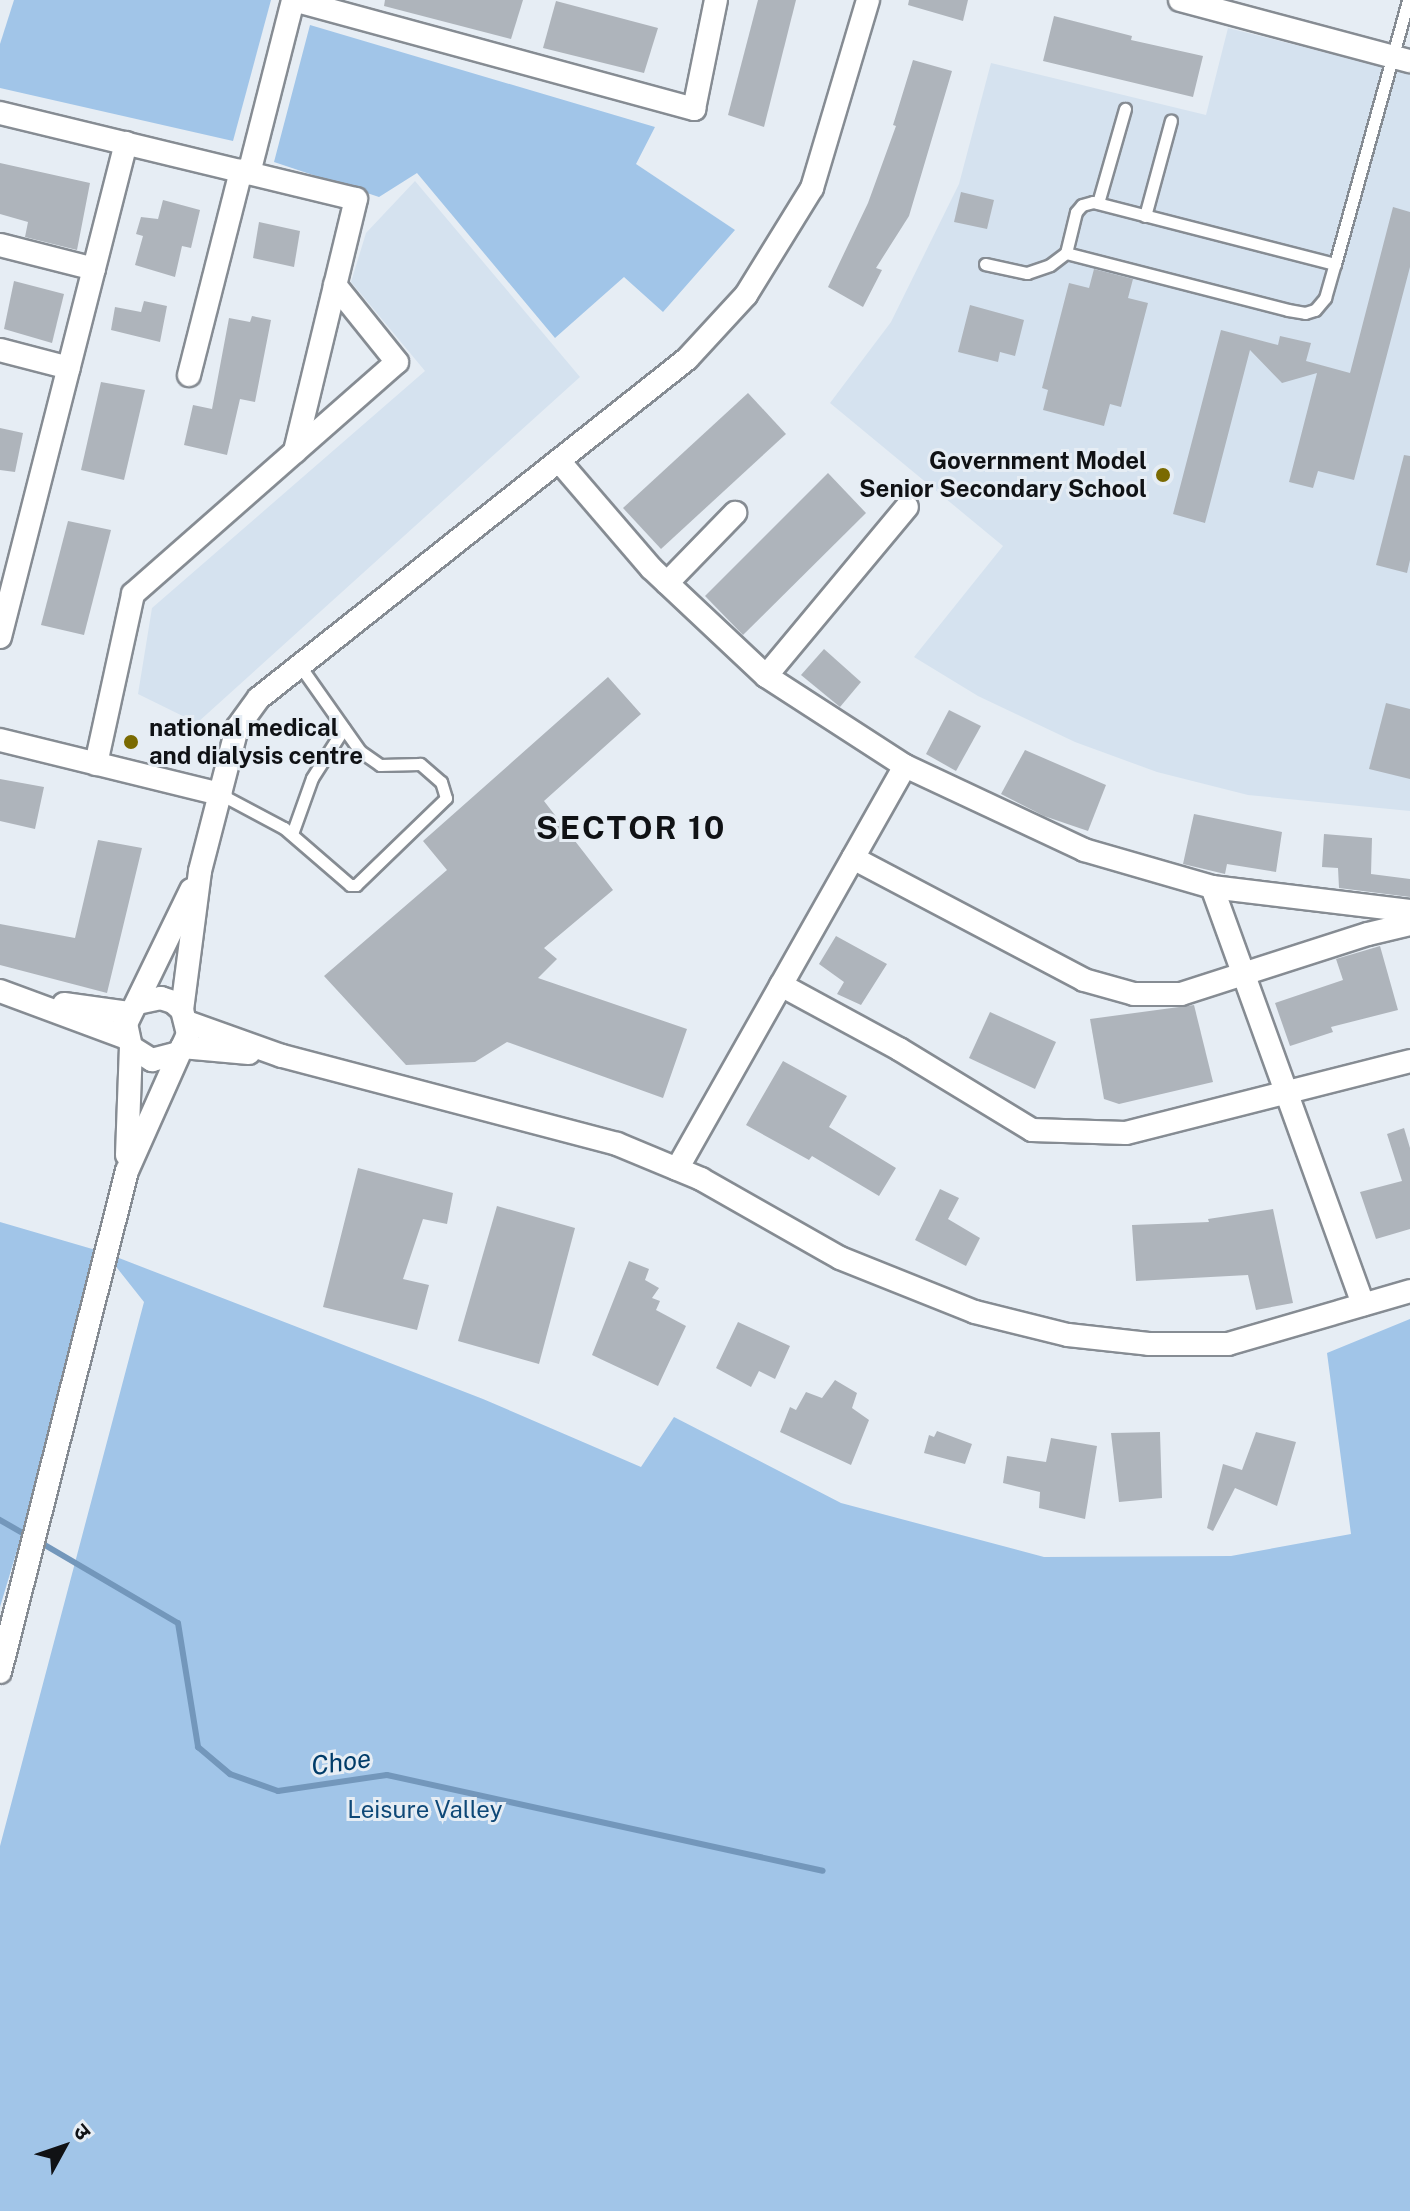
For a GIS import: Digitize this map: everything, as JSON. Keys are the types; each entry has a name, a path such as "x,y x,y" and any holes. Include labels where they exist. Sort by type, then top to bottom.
{"street":[{"path":"189,375 293,0 694,109 716,0"},
{"path":"0,1672 127,1171 188,1034 184,1016 200,871 237,728 259,698 687,359 746,295 812,188 868,0"},
{"path":"1180,0 1402,59"},
{"path":"0,113 356,199 295,452"},
{"path":"0,637 126,143"},
{"path":"0,245 94,269"},
{"path":"96,764 133,594 397,362 335,285"},
{"path":"0,350 69,368"},
{"path":"559,461 667,583 766,676 905,766 1084,850 1212,887 1410,911"},
{"path":"766,676 907,507"},
{"path":"667,583 735,513"},
{"path":"0,740 220,794"},
{"path":"677,1169 905,766"},
{"path":"853,858 1084,980 1134,994 1181,994 1368,934 1410,924"},
{"path":"127,1171 129,1043 126,1024 200,871"},
{"path":"1212,887 1363,1305"},
{"path":"781,985 899,1049 1032,1130 1126,1133 1410,1061"},
{"path":"0,991 27,999 129,1043 152,1060 179,1050 282,1056"},
{"path":"27,999 134,1008 161,998 184,1016 282,1056 617,1144 677,1169 840,1258 975,1312 1068,1335 1149,1344 1228,1344 1410,1291"}],"lane":[{"path":"1066,253 1305,313 1315,310 1325,298 1402,59 1408,0"},
{"path":"1098,203 1125,109"},
{"path":"1145,216 1171,120"},
{"path":"985,264 1027,273 1050,265 1066,253 1076,212 1082,205 1098,203 1335,264"},
{"path":"220,794 292,834 350,885 356,885 446,798 441,782 420,764 380,765 354,745 300,666"},
{"path":"292,834 312,778 344,728"}],"shaded area":[{"name":"Government Model Senior Secondary School","path":"1228,28 1410,74 1410,811 1248,795 1157,772 1075,742 978,696 914,657 1003,546 830,403 891,322 959,184 991,63 1206,115"},
{"path":"415,181 580,377 197,723 138,694 152,608 425,371 351,282 366,233"}],"green space":[{"path":"14,0 271,0 233,141 0,88 0,44"},
{"path":"310,25 655,127 636,164 735,230 663,312 624,277 555,338 417,173 379,197 274,162"},
{"name":"Leisure Valley","path":"0,1222 106,1253 483,1399 641,1467 674,1417 841,1503 1044,1557 1231,1556 1351,1534 1327,1353 1410,1319 1410,2211 0,2211 0,1846 144,1302 106,1254 0,1607"}],"building":[{"path":"385,0 523,0 511,39 384,6"},
{"path":"758,0 796,0 764,127 728,115"},
{"path":"909,0 968,0 963,21 908,5"},
{"path":"556,1 658,28 644,73 543,48"},
{"path":"1054,16 1132,36 1131,40 1203,56 1193,97 1043,61"},
{"path":"913,60 952,71 909,216 876,268 882,270 863,307 828,287 868,203 896,126 893,125"},
{"path":"0,163 90,183 77,250 25,237 28,222 0,214"},
{"path":"961,192 994,200 987,229 954,222"},
{"path":"163,200 200,210 191,248 182,246 175,277 135,265 143,236 136,234 141,217 158,219"},
{"path":"1393,207 1410,212 1410,267 1354,480 1318,471 1313,488 1289,482 1317,373 1282,383 1250,350 1205,523 1173,514 1221,330 1278,345 1280,336 1311,343 1306,361 1350,373"},
{"path":"259,222 300,231 294,267 253,258"},
{"path":"1094,269 1133,279 1128,298 1148,303 1121,407 1110,404 1104,426 1043,410 1048,390 1042,388 1069,283 1089,288"},
{"path":"14,281 64,294 52,343 4,329"},
{"path":"144,301 167,306 160,342 111,330 115,307 141,312"},
{"path":"970,305 1024,320 1015,356 1000,352 998,362 958,352"},
{"path":"252,316 271,320 255,402 240,399 227,455 184,445 193,405 212,409 229,318 250,322"},
{"path":"101,382 145,390 124,480 81,470"},
{"path":"748,393 786,434 661,549 623,508"},
{"path":"0,428 23,433 15,472 0,470"},
{"path":"1404,455 1410,456 1410,560 1407,573 1376,565"},
{"path":"828,473 866,513 743,635 705,596"},
{"path":"68,521 111,530 84,635 41,625"},
{"path":"824,649 861,682 840,707 801,675"},
{"path":"608,677 641,714 544,801 613,890 544,948 557,959 538,978 687,1029 663,1098 507,1042 475,1062 406,1065 324,976 447,870 423,841"},
{"path":"1386,703 1410,709 1410,779 1369,769"},
{"path":"949,710 981,726 956,771 926,754"},
{"path":"1025,750 1106,785 1088,831 1044,816 1001,794"},
{"path":"0,779 44,787 35,829 0,821"},
{"path":"1194,814 1282,832 1276,872 1227,864 1225,874 1183,864"},
{"path":"1324,834 1372,838 1371,874 1410,879 1410,897 1339,888 1338,868 1322,867"},
{"path":"98,840 142,848 107,993 0,965 0,924 75,938"},
{"path":"836,936 887,964 861,1005 837,994 844,982 819,964"},
{"path":"1380,946 1398,1010 1331,1027 1333,1032 1290,1046 1275,1003 1343,980 1336,959"},
{"path":"1194,1005 1213,1082 1119,1104 1104,1099 1090,1019"},
{"path":"990,1012 1056,1042 1035,1089 969,1058"},
{"path":"783,1061 847,1096 829,1127 896,1168 879,1196 812,1156 809,1160 746,1125"},
{"path":"1404,1128 1410,1148 1410,1229 1376,1239 1360,1192 1402,1181 1387,1134"},
{"path":"358,1168 453,1193 447,1224 423,1219 403,1279 429,1285 417,1330 323,1307"},
{"path":"940,1189 959,1198 948,1219 980,1238 966,1266 915,1240"},
{"path":"497,1206 575,1228 539,1364 458,1341"},
{"path":"1273,1209 1293,1303 1256,1310 1248,1275 1136,1281 1132,1225 1209,1222 1208,1219"},
{"path":"629,1261 649,1269 645,1280 659,1288 652,1298 660,1301 656,1310 686,1326 658,1386 592,1355"},
{"path":"738,1322 790,1346 775,1379 759,1371 751,1387 716,1368"},
{"path":"835,1380 857,1393 852,1408 869,1420 851,1465 780,1432 790,1407 796,1410 806,1392 822,1398"},
{"path":"937,1431 972,1444 965,1464 924,1453 929,1435 934,1437"},
{"path":"1160,1432 1162,1498 1119,1502 1111,1433"},
{"path":"1256,1432 1296,1442 1277,1506 1235,1488 1213,1531 1207,1528 1223,1464 1242,1470"},
{"path":"1051,1438 1097,1446 1085,1519 1039,1508 1040,1492 1003,1483 1007,1456 1046,1462"}],"waterway":[{"name":"Choe","path":"0,1520 28,1536"},
{"name":"Choe","path":"38,1541 178,1623 198,1747 230,1774 278,1791 387,1775 823,1871"}],"place":[{"name":"Government Model Senior Secondary School","path":"1163,475"},
{"name":"national medical and dialysis centre","path":"131,742"}],"district":[{"name":"SECTOR 10","path":"631,828"}]}
